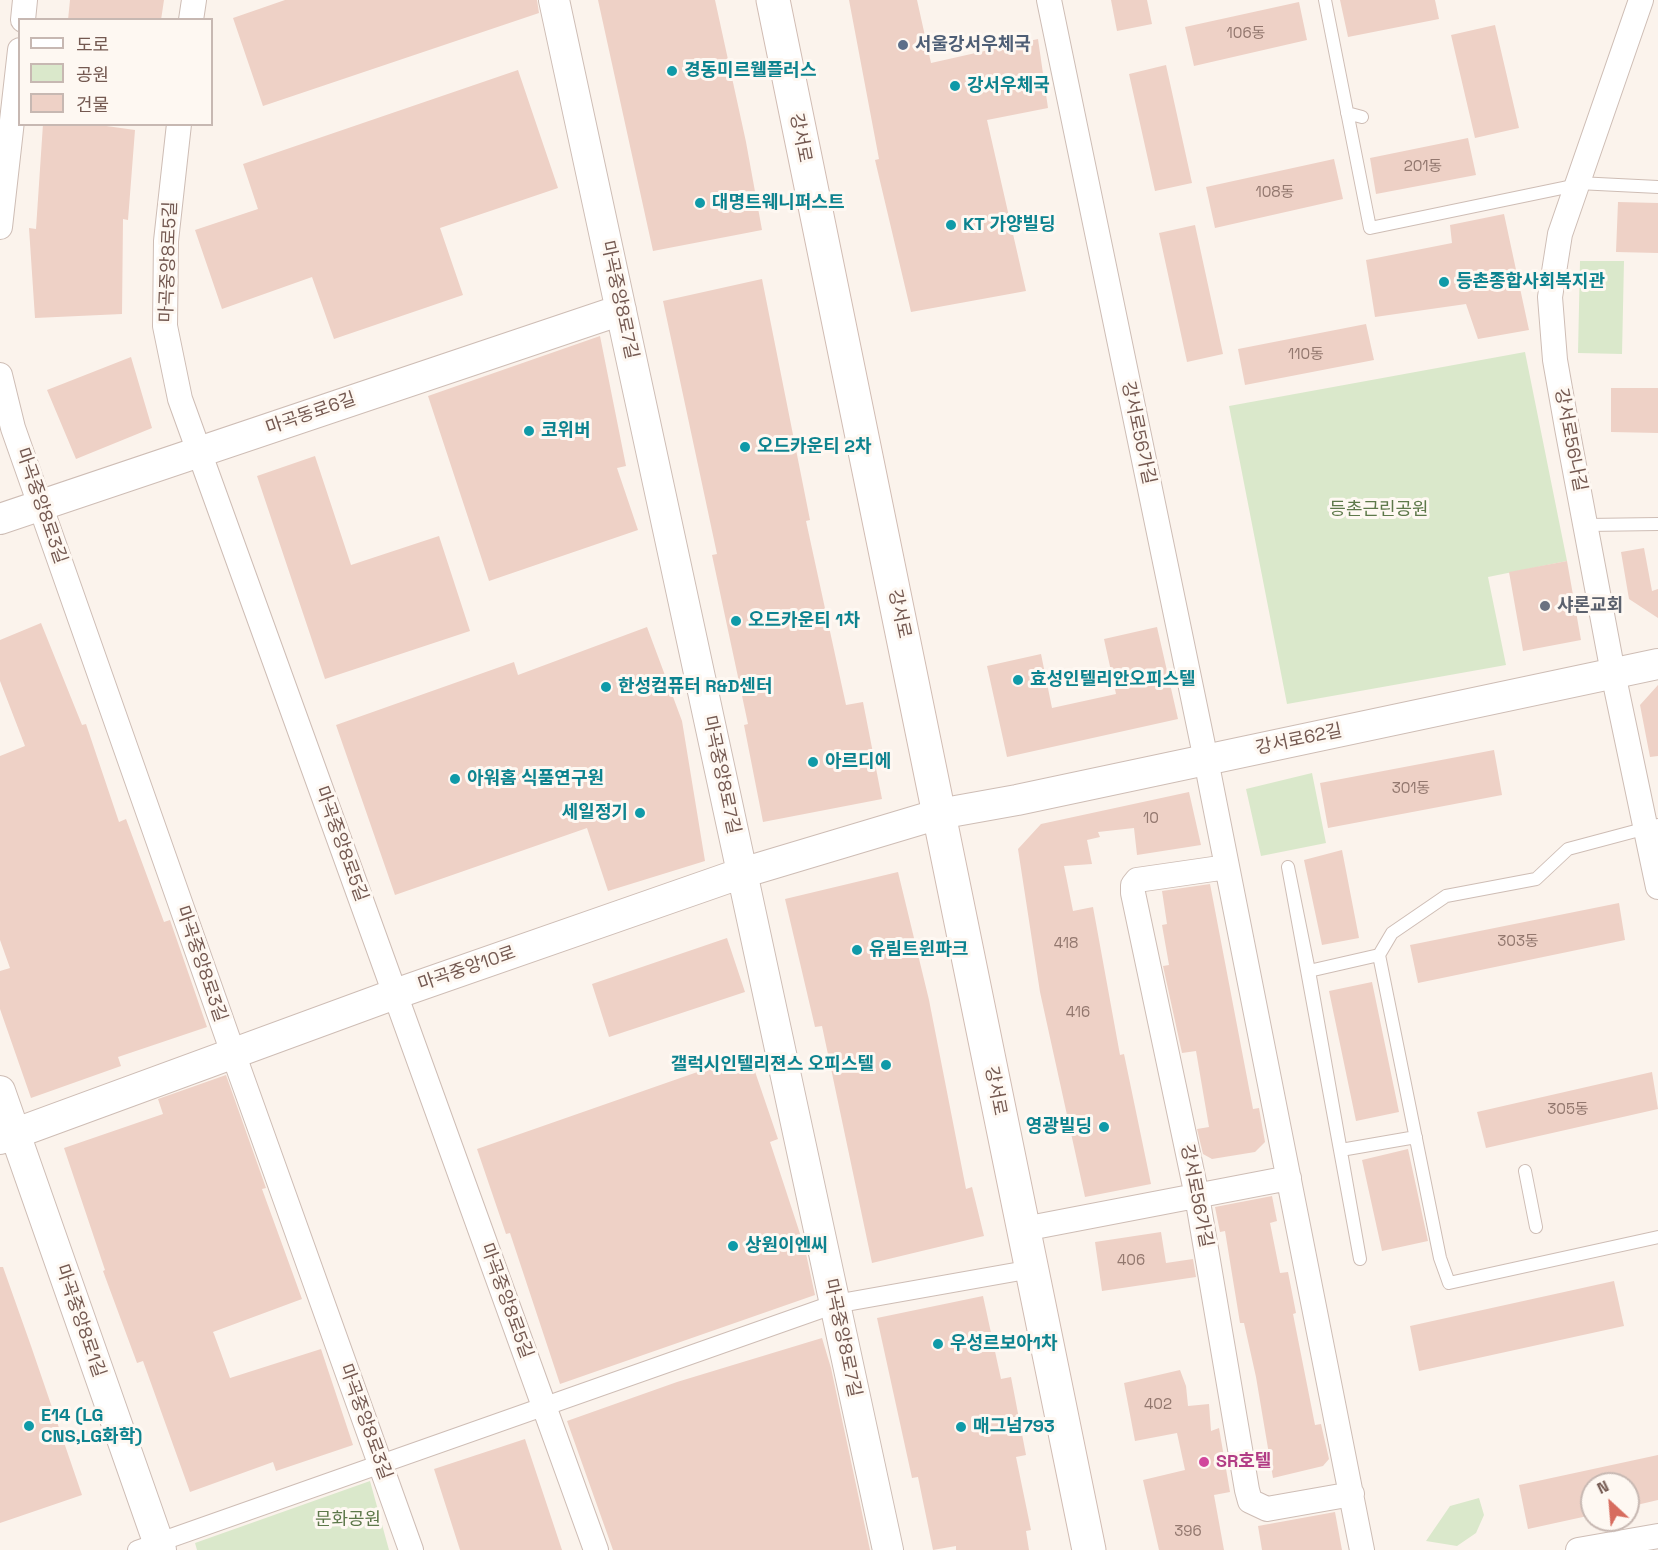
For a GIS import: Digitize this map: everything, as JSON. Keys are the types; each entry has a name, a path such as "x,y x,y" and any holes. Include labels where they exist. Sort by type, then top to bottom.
{"main road":[{"name":"강서로","path":"773,0 1089,1550"}],"street":[{"path":"23,18 25,0"},
{"path":"191,18 194,0"},
{"name":"마곡중앙8로7길","path":"554,0 888,1550"},
{"name":"강서로56가길","path":"1049,0 1206,760 1362,1550"},
{"name":"강서로56나길","path":"1641,0 1560,234 1550,297 1555,360 1613,673 1652,826 1658,887"},
{"path":"0,227 18,68"},
{"name":"마곡중앙8로5길","path":"179,126 166,240 165,326 180,399 596,1550"},
{"name":"마곡동로6길","path":"0,519 621,310"},
{"name":"마곡중앙8로3길","path":"0,375 13,428 411,1550"},
{"name":"강서로62길","path":"939,814 1658,664"},
{"name":"마곡중앙10로","path":"7,1136 395,994 742,873 939,814"},
{"name":"강서로56가길","path":"1227,867 1137,880 1133,885 1197,1196 1250,1501 1267,1509 1352,1494"},
{"name":"마곡중앙8로1길","path":"0,1091 7,1136 152,1547"},
{"path":"1023,1229 1289,1178"},
{"path":"152,1547 835,1304 1032,1269"},
{"path":"1578,1550 1658,1536"}],"lane":[{"path":"1324,0 1370,228 1577,184 1658,187"},
{"path":"1347,113 1362,117"},
{"path":"1587,525 1658,524"},
{"path":"1652,826 1568,849 1536,879 1446,896 1392,933 1379,956 1440,1258 1449,1283 1658,1237"},
{"path":"1288,867 1310,970 1341,1150 1360,1258 1288,867"},
{"path":"1310,970 1379,956"},
{"path":"1341,1150 1416,1137"},
{"path":"1525,1171 1536,1227"}],"green space":[{"path":"1580,261 1624,261 1622,354 1578,353"},
{"name":"등촌근린공원","path":"1525,352 1567,561 1488,577 1506,665 1287,704 1229,406"},
{"path":"1312,773 1326,843 1261,856 1246,789"},
{"name":"문화공원","path":"370,1481 389,1550 197,1550 195,1543"},
{"path":"1479,1498 1484,1515 1476,1533 1457,1546 1426,1541 1450,1506"}],"building":[{"path":"70,0 164,0 161,18 68,18"},
{"path":"285,0 537,0 539,13 263,106 233,18"},
{"name":"경동미르웰플러스","path":"598,0 715,0 746,142 762,230 653,251"},
{"path":"849,0 917,0 931,63 1038,39 1048,108 987,120 1026,291 911,312 875,160 879,159"},
{"path":"1111,0 1147,0 1152,24 1117,31"},
{"path":"1340,0 1435,0 1439,19 1348,37"},
{"path":"1299,2 1307,40 1194,66 1185,27"},
{"path":"1495,25 1519,128 1475,138 1451,35"},
{"path":"1166,65 1192,183 1155,191 1129,74"},
{"path":"518,70 558,188 440,228 463,295 334,339 312,277 222,309 195,230 258,209 243,164"},
{"path":"43,126 106,126 135,130 128,220 123,219 122,314 35,318 29,228 36,229"},
{"path":"1468,138 1476,175 1376,194 1370,158"},
{"path":"1334,159 1343,199 1215,228 1206,187"},
{"path":"1618,202 1658,203 1658,253 1616,252"},
{"name":"등촌종합사회복지관","path":"1504,214 1529,330 1478,339 1466,304 1375,317 1366,260 1452,243 1450,225"},
{"path":"1195,225 1223,354 1187,362 1159,233"},
{"path":"762,279 810,520 806,521 846,705 863,702 882,799 763,822 744,725 748,724 712,555 717,554 663,301"},
{"path":"1366,324 1374,360 1245,385 1238,349"},
{"name":"코위버","path":"600,336 626,466 617,468 638,530 489,581 428,396"},
{"path":"131,357 152,428 76,459 47,390"},
{"path":"1611,388 1658,388 1658,433 1611,432"},
{"path":"315,456 351,565 439,536 470,631 325,679 257,476"},
{"path":"1644,548 1652,591 1658,589 1658,618 1629,599 1621,552"},
{"name":"샤론교회","path":"1567,561 1581,640 1523,651 1509,572"},
{"path":"41,623 82,725 86,724 119,822 126,819 164,922 170,920 207,1027 118,1057 121,1066 31,1098 0,1009 0,971 10,968 0,940 0,756 25,746 0,681 0,640"},
{"path":"647,627 682,721 705,861 608,891 587,828 395,895 336,725 514,662 518,675"},
{"name":"효성인텔리안오피스텔","path":"1157,627 1178,719 1007,757 987,666 1041,654 1052,708 1116,694 1104,639"},
{"path":"1658,685 1658,756 1650,757 1640,705"},
{"path":"1494,750 1502,795 1328,828 1320,783"},
{"path":"1189,792 1201,845 1137,855 1134,828 1098,832 1100,837 1087,840 1092,864 1064,866 1073,911 1093,907 1120,1055 1124,1054 1151,1184 1085,1197 1040,992 1018,849 1041,824"},
{"path":"1342,850 1359,938 1322,945 1304,860"},
{"path":"898,872 929,1000 966,1189 972,1187 984,1236 872,1263 822,1026 815,1027 785,899"},
{"path":"1210,884 1253,1109 1259,1108 1265,1142 1255,1152 1212,1159 1203,1154 1197,1129 1209,1127 1196,1051 1182,1053 1163,966 1169,965 1162,925 1167,924 1162,891"},
{"path":"1619,903 1625,940 1418,983 1410,945"},
{"path":"727,938 745,992 609,1037 592,984"},
{"path":"1372,982 1399,1112 1356,1121 1329,991"},
{"path":"749,1054 778,1139 770,1142 805,1249 815,1295 560,1384 510,1233 506,1234 477,1149"},
{"path":"1652,1072 1658,1109 1486,1148 1477,1112"},
{"path":"226,1075 266,1188 262,1189 302,1299 213,1332 230,1378 321,1349 353,1445 276,1471 273,1462 190,1492 143,1361 137,1363 103,1271 105,1270 64,1148 163,1114 158,1099"},
{"path":"1408,1149 1428,1241 1382,1251 1362,1160"},
{"path":"1272,1196 1277,1221 1270,1223 1280,1273 1288,1272 1296,1313 1293,1314 1315,1425 1321,1424 1329,1459 1323,1466 1273,1478 1256,1377 1244,1323 1240,1323 1225,1231 1220,1232 1215,1207"},
{"path":"1161,1232 1166,1263 1193,1259 1196,1277 1102,1291 1095,1242"},
{"name":"E14 (LG CNS,LG화학)","path":"0,1267 3,1267 82,1495 0,1523"},
{"path":"1614,1281 1624,1326 1419,1371 1410,1326"},
{"path":"983,1296 1001,1379 1011,1377 1026,1455 1016,1457 1031,1530 1026,1531 1029,1550 956,1550 956,1546 933,1550 918,1477 912,1478 877,1318"},
{"path":"822,1338 831,1368 870,1550 613,1550 567,1421 677,1382"},
{"path":"1180,1370 1186,1386 1188,1406 1209,1404 1211,1431 1219,1428 1230,1492 1214,1495 1224,1550 1159,1550 1143,1480 1185,1470 1177,1433 1135,1441 1124,1383"},
{"path":"525,1439 562,1550 460,1550 434,1469"},
{"path":"1658,1455 1658,1500 1640,1504 1640,1472 1580,1472 1580,1518 1528,1529 1519,1485"},
{"path":"1335,1512 1342,1550 1262,1550 1258,1526"}],"place":[{"name":"서울강서우체국","path":"903,45"},
{"name":"경동미르웰플러스","path":"672,71"},
{"name":"강서우체국","path":"955,86"},
{"name":"대명트웨니퍼스트","path":"700,203"},
{"name":"KT 가양빌딩","path":"951,225"},
{"name":"등촌종합사회복지관","path":"1444,282"},
{"name":"코위버","path":"529,431"},
{"name":"오드카운티 2차","path":"745,447"},
{"name":"샤론교회","path":"1545,606"},
{"name":"오드카운티 1차","path":"736,621"},
{"name":"효성인텔리안오피스텔","path":"1018,680"},
{"name":"한성컴퓨터 R&D센터","path":"606,687"},
{"name":"아르디에","path":"813,762"},
{"name":"아워홈 식품연구원","path":"455,779"},
{"name":"세일정기","path":"640,813"},
{"name":"유림트윈파크","path":"857,950"},
{"name":"갤럭시인텔리젼스 오피스텔","path":"886,1065"},
{"name":"영광빌딩","path":"1104,1127"},
{"name":"상원이엔씨","path":"733,1246"},
{"name":"우성르보아1차","path":"938,1344"},
{"name":"E14 (LG CNS,LG화학)","path":"29,1426"},
{"name":"매그넘793","path":"961,1427"},
{"name":"SR호텔","path":"1204,1462"}]}
